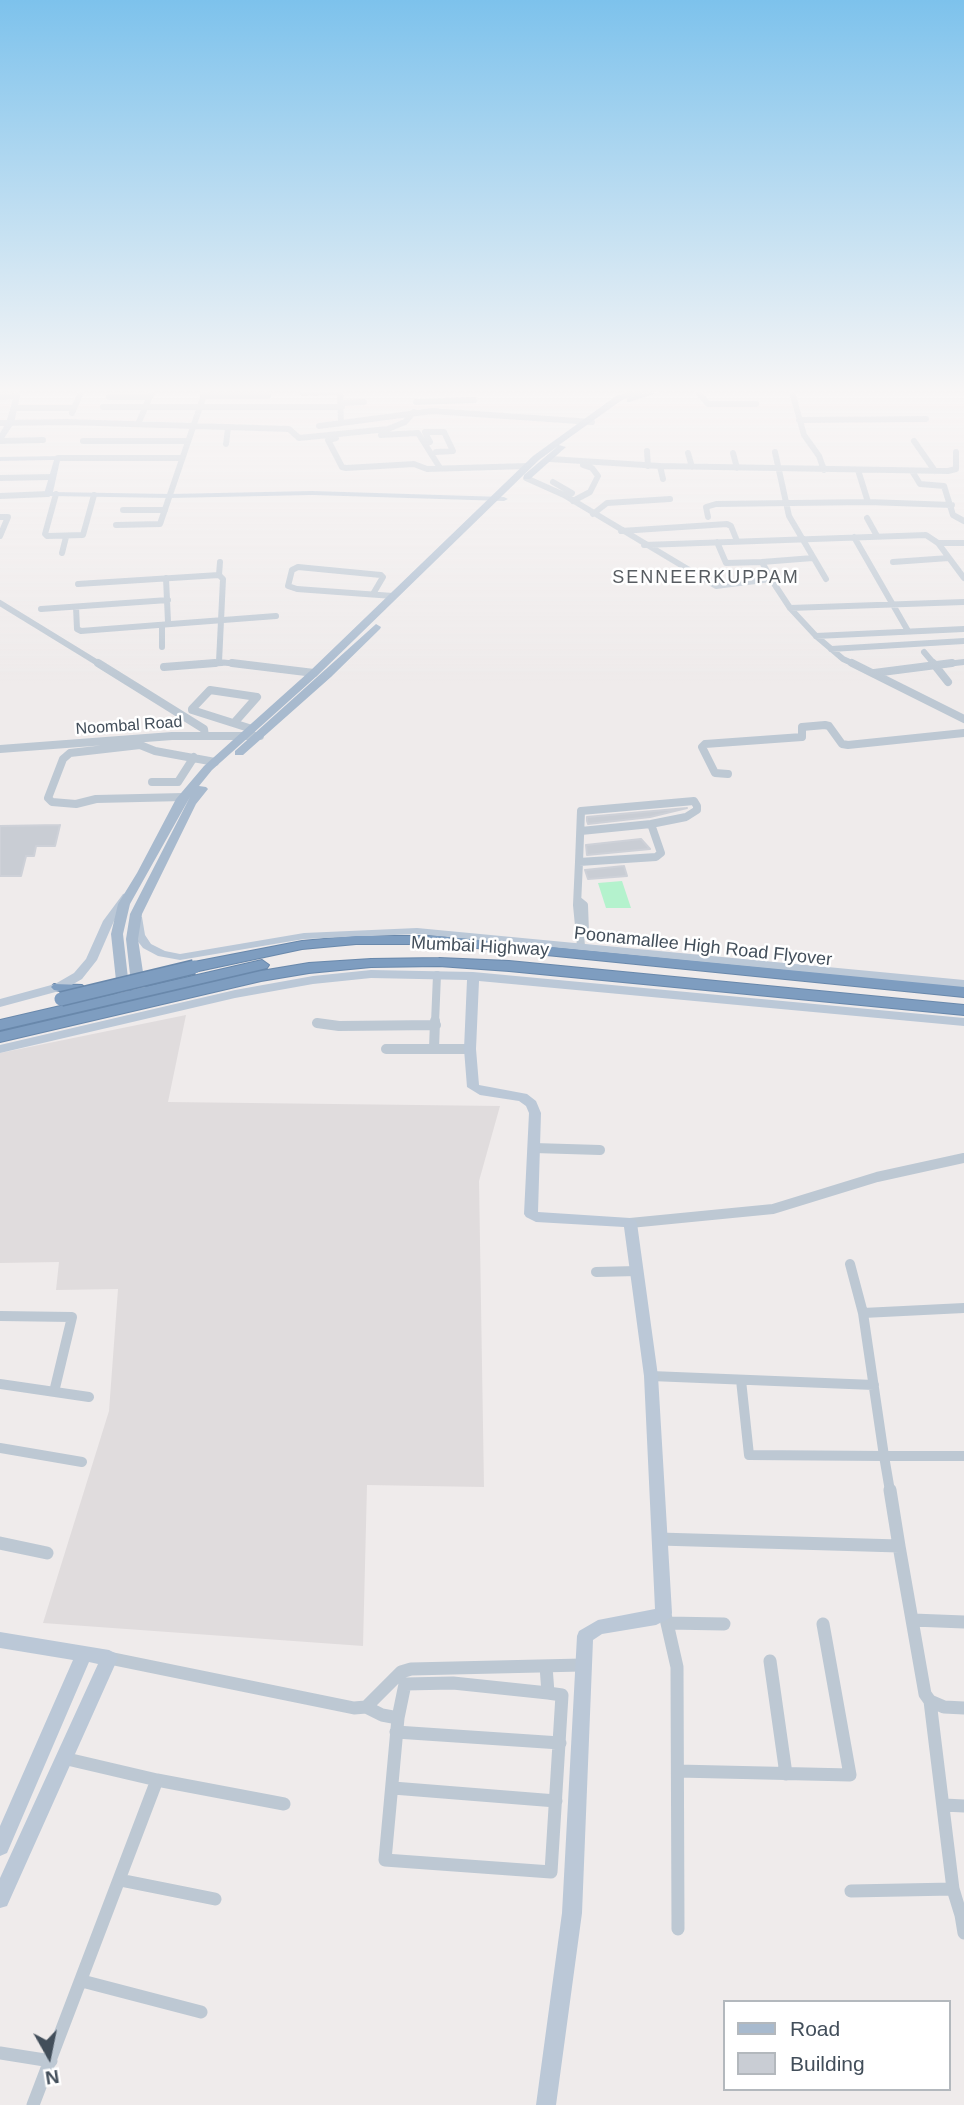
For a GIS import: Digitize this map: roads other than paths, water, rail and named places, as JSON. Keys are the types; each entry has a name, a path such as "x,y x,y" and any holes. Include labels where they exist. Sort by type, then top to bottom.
{"highway":[{"name":"Poonamallee High Road Flyover","path":"0,1013 194,967 302,945 356,940 438,940 907,982"},
{"path":"0,1025 64,998 123,996 264,964 359,954 419,953 472,957 606,975"},
{"name":"Mumbai Highway","path":"0,1037 251,978 339,965 439,962 606,975 964,1010"},
{"path":"907,982 964,992"}],"main road":[{"path":"123,996 117,934 120,917 184,797 215,762 327,675 507,490"},
{"path":"139,992 132,939 136,914 191,803 252,733 393,596 499,499"}],"street":[{"path":"52,490 45,534 66,537 85,534 94,495"},
{"path":"116,525 160,524 172,490"},
{"path":"558,490 644,545 716,586 771,579"},
{"path":"568,490 580,497"},
{"path":"573,501 591,490"},
{"path":"782,490 785,502 826,579"},
{"path":"864,490 868,502"},
{"path":"946,490 953,515 964,521"},
{"path":"0,496 312,493 499,499"},
{"path":"593,514 607,503 670,499"},
{"path":"708,517 706,507 709,505 785,502 952,505"},
{"path":"123,510 165,510"},
{"path":"0,517 8,517 0,536"},
{"path":"867,518 877,536"},
{"path":"621,531 727,524 731,526 737,541"},
{"path":"644,545 926,535 939,543 964,578"},
{"path":"62,553 66,537"},
{"path":"854,537 908,631"},
{"path":"716,542 726,563 813,558"},
{"path":"939,543 964,542"},
{"path":"892,562 950,558"},
{"path":"220,562 219,575 223,579 223,620 218,652 219,662 222,663"},
{"path":"762,562 790,608 831,649 872,673 964,719"},
{"path":"373,594 382,575 298,567 292,570 288,586 297,589 393,596"},
{"path":"78,584 219,575"},
{"path":"166,578 168,622 171,624"},
{"path":"41,609 168,600"},
{"path":"0,603 204,729 205,736"},
{"path":"790,608 840,603 964,603"},
{"path":"76,607 78,629 81,631 276,616"},
{"path":"162,625 162,647"},
{"path":"816,636 964,629"},
{"path":"831,649 964,640"},
{"path":"924,652 948,682"},
{"path":"872,673 964,662"},
{"path":"164,667 222,663 314,673"},
{"path":"234,723 257,697 210,690 192,709 234,723 252,733"},
{"path":"728,774 715,773 702,747 705,744 802,737 802,727 825,725 830,726 842,744 848,745 964,733"},
{"name":"Noombal Road","path":"0,749 252,733"},
{"path":"184,797 96,799 76,804 52,802 48,798 63,759 70,753 140,746 215,762"},
{"path":"152,782 178,782 194,757"},
{"path":"581,831 687,817 697,810 697,806 694,801 582,811 577,905 583,946"},
{"path":"579,862 656,857 661,853 650,824"},
{"path":"0,1003 64,998 85,969 109,921 131,892"},
{"path":"136,914 139,934 146,946 162,954 180,957 279,939 364,932 442,932 907,982 964,984"},
{"path":"0,1049 284,984 371,974 473,976 964,1022"},
{"path":"434,1049 438,975"},
{"path":"473,976 470,1049 473,1087 480,1091 523,1097 532,1104 535,1113 531,1214 536,1217 630,1223 772,1209 877,1177 964,1157"},
{"path":"317,1023 339,1026 436,1025"},
{"path":"386,1049 470,1049"},
{"path":"534,1149 600,1150"},
{"path":"630,1223 651,1376 659,1539 666,1616 677,1667 678,1929"},
{"path":"850,1264 863,1312 899,1546 925,1694 930,1701 953,1889 962,1914 964,1933"},
{"path":"596,1272 637,1270"},
{"path":"863,1312 964,1308"},
{"path":"0,1316 73,1318 54,1392"},
{"path":"651,1376 874,1385"},
{"path":"741,1380 749,1455 964,1456"},
{"path":"0,1384 89,1397"},
{"path":"0,1448 82,1462"},
{"path":"659,1539 899,1546"},
{"path":"0,1543 47,1553"},
{"path":"546,2105 572,1913 585,1636 598,1627 656,1618 664,1612 666,1616 724,1624"},
{"path":"913,1620 964,1622"},
{"path":"678,1771 850,1775 823,1624"},
{"path":"0,1640 109,1658 354,1708 366,1707 397,1725 560,1743"},
{"path":"0,1847 83,1655"},
{"path":"0,1899 109,1658"},
{"path":"770,1661 786,1774"},
{"path":"366,1707 401,1672 411,1669 582,1665"},
{"path":"546,1666 548,1693"},
{"path":"453,1683 562,1695 551,1872 385,1860 397,1725 405,1684 453,1683"},
{"path":"930,1701 944,1707 964,1708"},
{"path":"63,1758 157,1780 284,1804"},
{"path":"33,2105 157,1780"},
{"path":"393,1788 556,1801"},
{"path":"944,1805 964,1806"},
{"path":"120,1880 215,1899"},
{"path":"851,1891 953,1889"},
{"path":"82,1982 201,2012"},
{"path":"0,2053 51,2061"}],"district":[{"name":"SENNEERKUPPAM","path":"706,578"}]}
